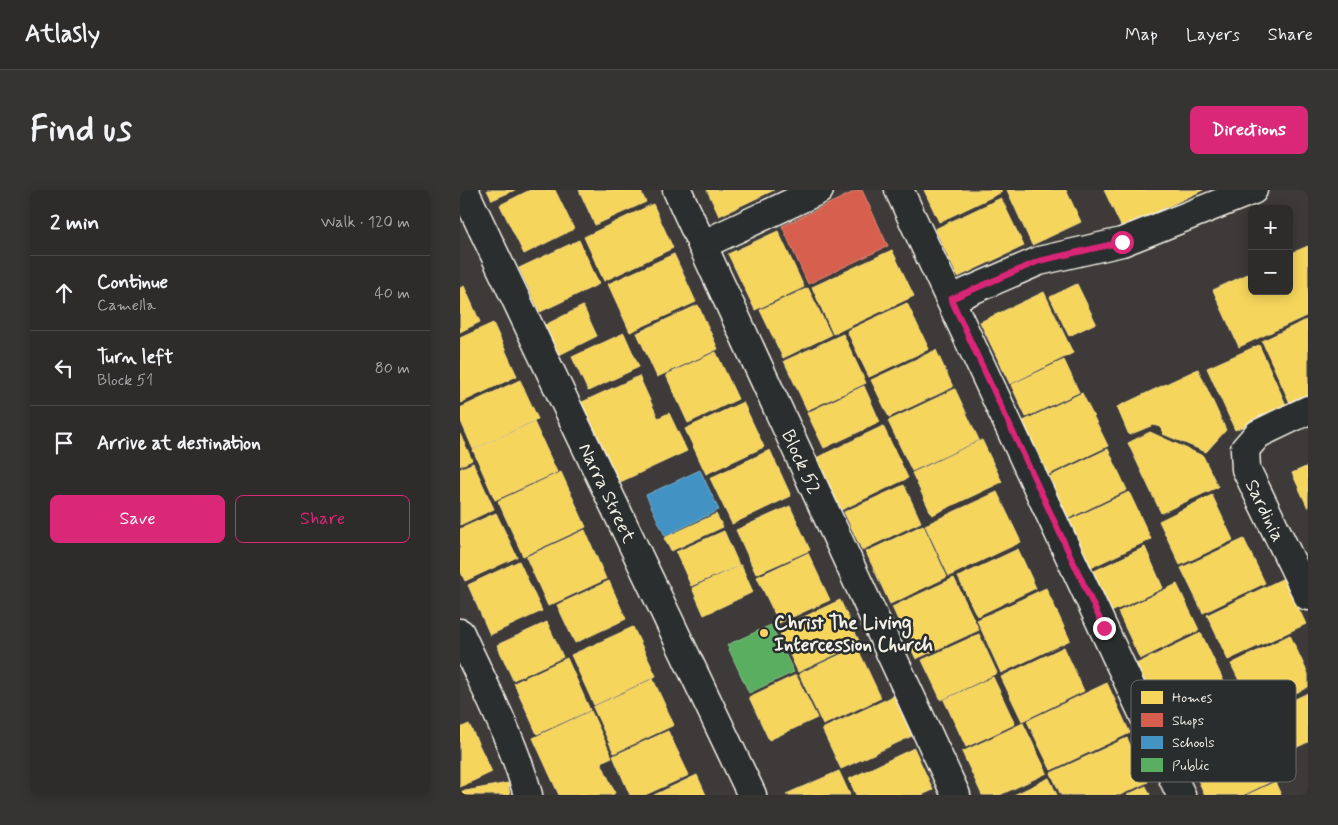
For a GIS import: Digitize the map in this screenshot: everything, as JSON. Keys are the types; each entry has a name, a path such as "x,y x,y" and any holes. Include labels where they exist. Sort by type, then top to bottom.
{"street":[{"name":"Narra Street","path":"464,190 752,795"},
{"name":"Block 52","path":"677,190 956,795"},
{"path":"702,246 819,190"},
{"path":"900,190 1131,685"},
{"path":"951,299 1039,261 1122,242 1253,190"},
{"name":"Sardinia","path":"1308,410 1258,434 1245,449 1246,469 1308,596"},
{"path":"460,633 508,738 528,795"},
{"path":"1176,782 1182,795"}],"building: Homes":[{"path":"487,190 515,190 492,200"},
{"path":"530,190 555,190 574,229 524,254 500,205"},
{"path":"579,190 640,190 646,202 595,225"},
{"path":"707,190 774,190 719,216"},
{"path":"924,190 1001,190 1002,192 939,222"},
{"path":"1007,190 1066,190 1081,222 1032,245"},
{"path":"1104,190 1203,190 1122,228"},
{"path":"1001,198 1024,246 958,277 935,229"},
{"path":"653,204 673,248 604,281 584,237"},
{"path":"778,231 804,287 755,310 728,254"},
{"path":"579,240 599,284 540,312 519,268"},
{"path":"1308,246 1308,315 1239,347 1213,290 1248,274 1248,295 1293,295 1293,252"},
{"path":"892,250 914,296 833,334 812,287"},
{"path":"674,254 696,302 630,332 608,284"},
{"path":"1077,284 1096,323 1069,336 1050,297"},
{"path":"464,286 480,322 460,332 460,288"},
{"path":"808,288 831,335 783,358 760,310"},
{"path":"1044,292 1073,353 1010,384 980,322"},
{"path":"907,303 929,349 869,377 847,331"},
{"path":"698,305 718,349 657,377 637,333"},
{"path":"583,306 597,336 555,357 541,327"},
{"path":"1306,320 1308,324 1308,395 1290,403 1262,341"},
{"path":"493,323 517,376 460,403 460,338"},
{"path":"624,333 639,367 588,391 572,357"},
{"path":"843,334 866,383 807,410 784,361"},
{"path":"1259,345 1287,407 1235,430 1207,368"},
{"path":"936,350 953,387 889,417 871,380"},
{"path":"716,352 738,399 688,423 666,375"},
{"path":"1064,360 1079,392 1026,417 1011,385"},
{"path":"1198,369 1226,430 1206,452 1163,434 1161,427 1153,425 1129,435 1117,407"},
{"path":"639,376 658,418 669,413 687,451 618,483 580,403"},
{"path":"520,380 538,419 473,449 460,419 460,408"},
{"path":"864,386 880,422 824,448 807,413"},
{"path":"955,389 979,440 912,471 888,421"},
{"path":"1082,393 1108,446 1043,477 1017,424"},
{"path":"743,402 764,447 706,474 685,429"},
{"path":"534,422 557,472 495,500 473,450"},
{"path":"883,426 908,478 841,510 816,458"},
{"path":"1150,432 1203,456 1218,487 1161,513 1128,443"},
{"path":"460,434 472,460 460,466"},
{"path":"982,440 1002,482 932,515 912,473"},
{"path":"1108,449 1127,490 1069,518 1049,477"},
{"path":"770,450 791,496 732,524 710,478"},
{"path":"473,463 494,509 460,525 460,469"},
{"path":"1308,466 1308,508 1292,473"},
{"path":"561,472 586,527 523,556 498,501"},
{"path":"904,485 921,522 862,550 844,512"},
{"path":"997,492 1021,542 949,576 925,525"},
{"path":"1129,492 1151,539 1090,568 1068,521"},
{"path":"1212,495 1233,540 1180,565 1159,521"},
{"path":"790,506 810,550 756,574 736,530"},
{"path":"496,513 517,557 465,581 460,570 460,529"},
{"path":"716,514 723,527 671,551 664,538"},
{"path":"923,525 947,577 890,604 866,552"},
{"path":"585,530 606,579 548,606 526,557"},
{"path":"724,531 739,565 691,586 676,552"},
{"path":"1244,539 1265,583 1203,613 1181,568"},
{"path":"1145,547 1163,588 1111,612 1092,572"},
{"path":"1018,549 1036,588 977,616 958,577"},
{"path":"808,553 830,600 779,623 757,577"},
{"path":"519,561 542,611 490,635 468,585"},
{"path":"741,565 753,592 704,615 692,588"},
{"path":"954,578 979,630 916,659 892,607"},
{"path":"1284,578 1306,624 1228,660 1207,615"},
{"path":"609,581 626,619 575,643 557,605"},
{"path":"1177,584 1199,630 1140,659 1118,612"},
{"path":"1046,588 1070,640 1001,673 977,620"},
{"path":"840,600 860,643 798,672 778,629"},
{"path":"547,622 563,657 513,680 497,645"},
{"path":"633,627 656,676 594,705 571,655"},
{"path":"1201,633 1223,680 1139,680 1132,666"},
{"path":"979,634 997,673 941,700 922,660"},
{"path":"1290,635 1308,674 1308,687 1296,693 1296,680 1239,680 1231,664"},
{"path":"857,647 881,698 823,725 799,674"},
{"path":"1064,647 1084,691 1022,721 1001,677"},
{"path":"567,658 590,710 537,734 514,683"},
{"path":"796,675 817,718 769,740 749,697"},
{"path":"993,677 1015,724 966,747 944,700"},
{"path":"653,679 674,725 614,753 593,707"},
{"path":"1107,683 1130,733 1051,770 1027,721"},
{"path":"1308,693 1308,742 1296,748 1296,699"},
{"path":"894,696 912,736 841,769 822,729"},
{"path":"591,711 612,757 601,762 615,793 612,795 559,795 533,738"},
{"path":"1023,723 1047,773 1000,795 982,795 962,752"},
{"path":"469,724 492,772 460,787 460,728"},
{"path":"668,731 689,775 645,795 630,795 613,756"},
{"path":"1127,738 1131,746 1131,782 1148,782 1120,795 1061,795 1051,773"},
{"path":"914,748 933,790 922,795 856,795 849,779"},
{"path":"839,771 850,795 786,795 786,794"},
{"path":"697,775 706,795 654,795"},
{"path":"1049,778 1057,795 1014,795"},
{"path":"1199,782 1270,782 1243,795 1205,795"},
{"path":"1275,782 1281,795 1247,795"},
{"path":"508,783 510,795 460,795 460,792"},
{"path":"1146,786 1150,795 1127,795"}],"building: Shops":[{"path":"858,190 862,190 888,246 808,284 782,226"}],"building: Schools":[{"path":"700,470 719,510 665,536 646,495"}],"building: Public":[{"path":"771,625 794,672 749,693 727,645"}],"place":[{"name":"Christ The Living Intercession Church","path":"764,633"}],"route":[{"path":"1104,628 951,299 1039,261 1122,242"}]}
